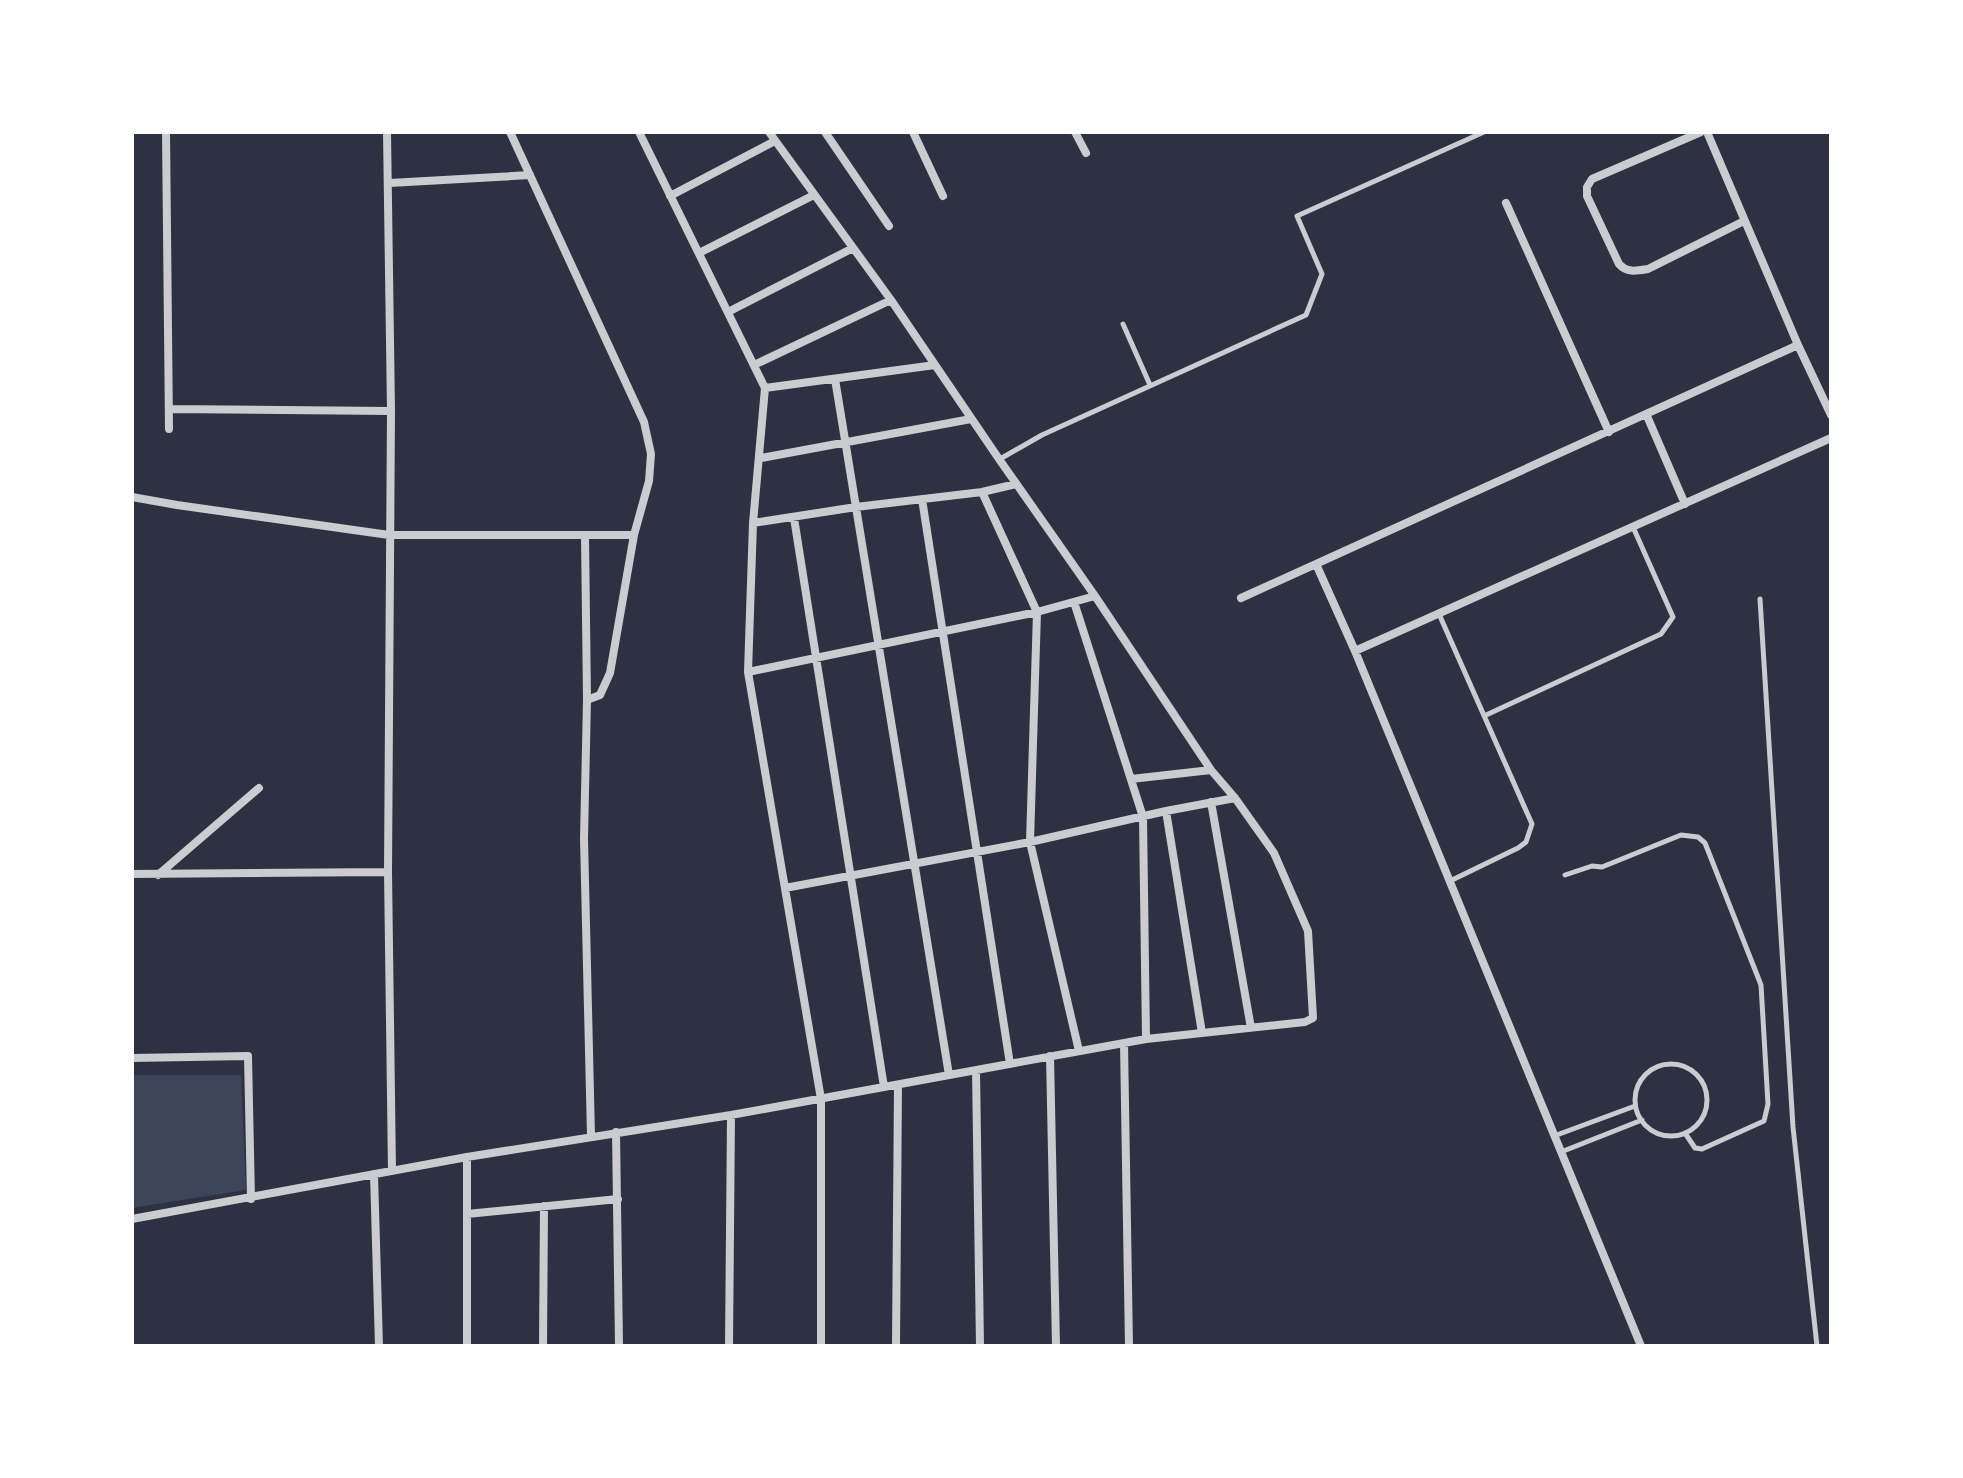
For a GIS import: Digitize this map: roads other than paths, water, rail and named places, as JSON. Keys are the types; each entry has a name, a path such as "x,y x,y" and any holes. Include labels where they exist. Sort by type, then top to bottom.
{"street":[{"path":"166,132 169,429"},
{"path":"387,132 390,183 388,872 392,1171"},
{"path":"510,132 644,422 651,454 649,481 634,535 610,673 600,695 587,700"},
{"path":"132,1219 467,1157 731,1115 1146,1039 1305,1022 1313,1018 1308,931 1274,853 1211,770 891,300 769,132"},
{"path":"825,132 889,226"},
{"path":"913,132 943,196"},
{"path":"1075,132 1086,153"},
{"path":"1744,221 1648,269 1624,270 1587,196 1587,187 1592,179 1704,132 1744,221 1798,345 1831,415"},
{"path":"642,133 765,388 753,523 748,672 821,1099 821,1346"},
{"path":"670,196 775,141"},
{"path":"390,183 530,175"},
{"path":"699,253 814,195"},
{"path":"1506,203 1609,432"},
{"path":"728,312 853,248"},
{"path":"754,365 891,300"},
{"path":"1241,598 1798,345"},
{"path":"765,388 935,365"},
{"path":"835,379 949,1075"},
{"path":"171,409 391,411"},
{"path":"1647,416 1685,504"},
{"path":"761,458 971,419"},
{"path":"1355,651 1831,438"},
{"path":"753,523 982,492 1016,484"},
{"path":"982,492 1037,612 1030,842 1079,1051"},
{"path":"132,497 389,535 634,535"},
{"path":"922,499 1010,1064"},
{"path":"794,518 884,1087"},
{"path":"585,536 587,700 584,839 591,1136"},
{"path":"1316,564 1355,651 1641,1346"},
{"path":"748,672 1037,612 1095,596"},
{"path":"1074,602 1143,817 1146,1039"},
{"path":"1131,779 1211,770"},
{"path":"157,876 259,788"},
{"path":"785,888 1030,842 1235,798"},
{"path":"1211,802 1251,1028"},
{"path":"1166,811 1202,1033"},
{"path":"132,874 388,872"},
{"path":"1124,1043 1129,1346"},
{"path":"132,1058 248,1056 251,1199"},
{"path":"1050,1056 1056,1346"},
{"path":"976,1070 980,1346"},
{"path":"896,1346 898,1085"},
{"path":"729,1346 731,1115"},
{"path":"616,1132 619,1346"},
{"path":"467,1157 467,1346"},
{"path":"374,1174 379,1346"},
{"path":"467,1214 618,1199"},
{"path":"543,1346 544,1206"}],"lane":[{"path":"999,459 1042,435 1306,315 1322,274 1297,216 1484,132"},
{"path":"1123,324 1150,386"},
{"path":"1484,716 1661,634 1670,624 1673,617 1633,527"},
{"path":"1760,599 1793,1127 1817,1346"},
{"path":"1439,614 1532,824 1526,842 1518,848 1448,882"},
{"path":"1565,875 1592,866 1602,867 1681,835 1698,837 1705,843 1761,985 1768,1104 1764,1121 1702,1149 1695,1148 1685,1133"},
{"path":"1676,1064 1689,1068 1706,1088 1708,1101 1704,1114 1697,1125 1685,1133 1662,1134 1642,1120 1635,1106 1641,1080 1650,1070 1662,1065 1676,1064"},
{"path":"1554,1136 1635,1106"},
{"path":"1560,1152 1642,1120"}]}
